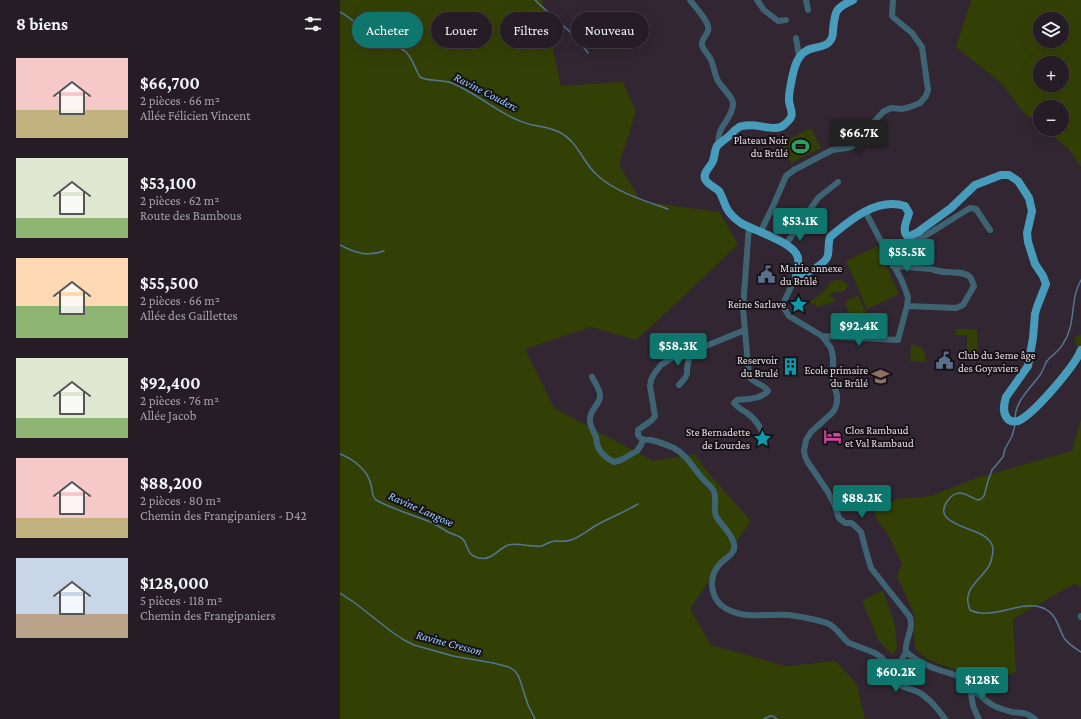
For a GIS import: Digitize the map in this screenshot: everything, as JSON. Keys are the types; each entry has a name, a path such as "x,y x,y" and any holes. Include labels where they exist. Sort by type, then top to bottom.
{"main road":[{"path":"853,0 841,6 836,12 834,17 833,37 831,41 824,46 811,48 805,51 796,61 789,94 792,112 786,123 777,129 758,125 737,128 730,136 716,147 713,161 706,172 705,177 708,183 717,189 729,212 741,222 792,248 798,257 796,276 798,277 823,263 828,256 830,237 865,211 890,203 905,206 909,213 904,232 908,237 913,236 951,208 975,185 1001,175 1009,175 1016,178 1029,198 1032,216 1027,233 1028,242 1035,264 1043,276 1046,284 1035,314 1033,338 1028,366 1006,397 1004,408 1007,418 1013,422 1024,417 1049,394 1074,363 1081,350"}],"street":[{"path":"690,0 708,27 708,31 702,42 703,49 710,59 717,79 733,101 732,111 718,134 719,144"},
{"path":"757,0 764,10 778,21 786,20"},
{"path":"806,0 808,10"},
{"path":"760,231 786,176 794,170 832,150 847,148 861,143 867,136 875,121 883,112 891,108 910,108 920,104 926,96 928,90 922,48 912,33 892,16 893,0"},
{"path":"796,38 799,56"},
{"path":"786,244 818,198 838,182"},
{"path":"913,236 919,238 925,236 970,208 976,209 990,230"},
{"path":"822,336 898,340 908,297 865,211"},
{"path":"750,226 744,295 744,330 748,354 749,376 752,381 767,388 768,391 762,396 737,400 734,403 757,422 764,437"},
{"path":"893,266 932,269 937,272 964,273 971,278 974,286 963,305 956,308 907,306"},
{"path":"796,276 784,302 786,312 793,319 822,336 831,348 833,357 833,382 837,395 835,409 815,428 806,440 804,445 805,456 832,499 839,518 845,523 855,526 861,532 871,568 910,617 911,629 906,644 906,652 894,679 898,684 918,692 932,704 945,719"},
{"path":"744,330 688,353 676,356 667,360 661,365 654,374 650,386 655,415 652,420 638,430 639,436 643,439 658,442 679,451 693,465 701,477 714,491 714,508 716,515 733,539 734,547 732,553 718,566 713,576 713,595 722,606 728,610 747,616 788,615 826,623 835,628 849,643 876,653 895,674"},
{"path":"679,385 687,374 689,358 688,353"},
{"path":"592,377 600,397 591,412 590,423 596,435 597,444 601,452 614,462 621,460 640,448 643,439"},
{"path":"906,652 914,659 928,666 958,675 971,690 973,706 979,719"},
{"path":"971,690 978,693 989,704 1013,712 1023,712 1035,719"}],"green space":[{"path":"340,0 542,0 545,12 500,12 500,48 553,48 561,86 623,82 636,111 619,165 641,201 719,212 738,244 636,340 591,327 525,349 554,408 653,461 694,454 711,476 751,521 690,609 711,645 786,666 836,661 857,685 865,719 340,719"},
{"path":"971,0 1081,0 1081,167 1069,149 1053,136 1069,136 1069,100 1033,100 1033,120 1024,113 1001,83 956,47"},
{"name":"Plateau Noir du Brûlé","path":"811,128 821,148 791,163 781,143"},
{"path":"877,246 899,294 867,309 846,261"},
{"path":"834,280 841,280 847,284 844,292 829,294 836,301 817,307 815,303 811,304 810,302 825,290"},
{"path":"858,296 868,316 849,315 845,301"},
{"path":"955,329 977,329 978,352 967,353 967,335 956,335"},
{"path":"1081,334 1081,357 1074,338"},
{"path":"911,344 923,348 926,362 910,361"},
{"path":"1081,419 1081,587 1074,584 1013,619 1016,672 977,687 963,673 927,659 915,648 915,618 897,577 902,563 888,534 877,520 874,512 897,499 931,496 976,478 1072,451"},
{"path":"883,590 895,625 897,648 893,655 879,641 862,601"}],"waterway":[{"path":"535,0 569,31 588,53"},
{"name":"Ravine Couderc","path":"340,12 370,35 399,47 406,52 420,77 424,79 452,83 513,118 528,124 559,132 571,141 592,170 604,181 621,191 668,209"},
{"path":"340,245 351,250 367,254 384,251"},
{"path":"1015,419 1020,401 1041,373 1047,361 1057,351 1067,336 1072,320 1075,296 1081,280"},
{"path":"1015,425 1003,457 992,470 984,496 978,500 961,493 957,493 947,501 944,509 946,517 951,521 986,537 991,542 993,548 993,555 990,565 973,586 968,596 970,610 979,613 988,613 1026,606 1043,608 1054,617 1064,638 1081,652"},
{"name":"Ravine Langose","path":"340,454 355,462 367,475 372,487 374,498 376,500 397,510 433,523 460,537 465,542 471,554 479,558 488,558 504,547 512,544 542,546 554,541 571,540 600,523 638,504"},
{"name":"Ravine Cresson","path":"340,593 392,632 414,645 453,656 509,667 515,671 519,677 528,705 535,719"},
{"name":"Ravine Cresson","path":"764,719 770,716 777,719"}],"place":[{"name":"Plateau Noir du Brûlé","path":"801,146"},
{"name":"Mairie annexe du Brûlé","path":"767,274"},
{"name":"Reine Sarlave","path":"799,304"},
{"name":"Club du 3eme âge des Goyaviers","path":"945,361"},
{"name":"Reservoir du Brulé","path":"791,366"},
{"name":"Ecole primaire du Brûlé","path":"881,376"},
{"name":"Clos Rambaud et Val Rambaud","path":"832,436"},
{"name":"Ste Bernadette de Lourdes","path":"763,438"}]}
